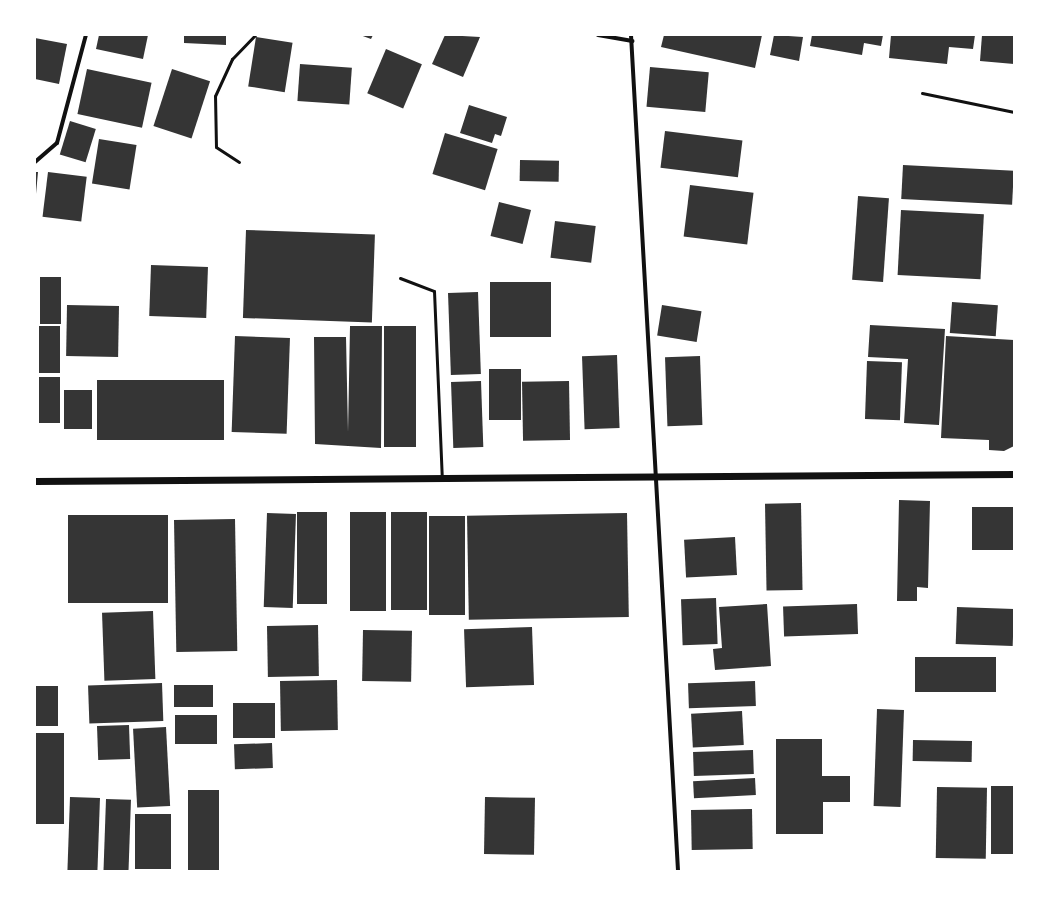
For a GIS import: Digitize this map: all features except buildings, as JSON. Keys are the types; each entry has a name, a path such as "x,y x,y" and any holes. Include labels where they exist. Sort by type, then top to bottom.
{"street":[{"path":"35,162 57,143 86,35"},
{"path":"598,35 632,41"},
{"path":"631,35 654,479 678,871"},
{"path":"35,481 654,479 1014,474"}],"lane":[{"path":"239,162 216,147 215,96 232,59 255,35"},
{"path":"922,94 1014,112"},
{"path":"400,278 434,291 442,480"}]}
